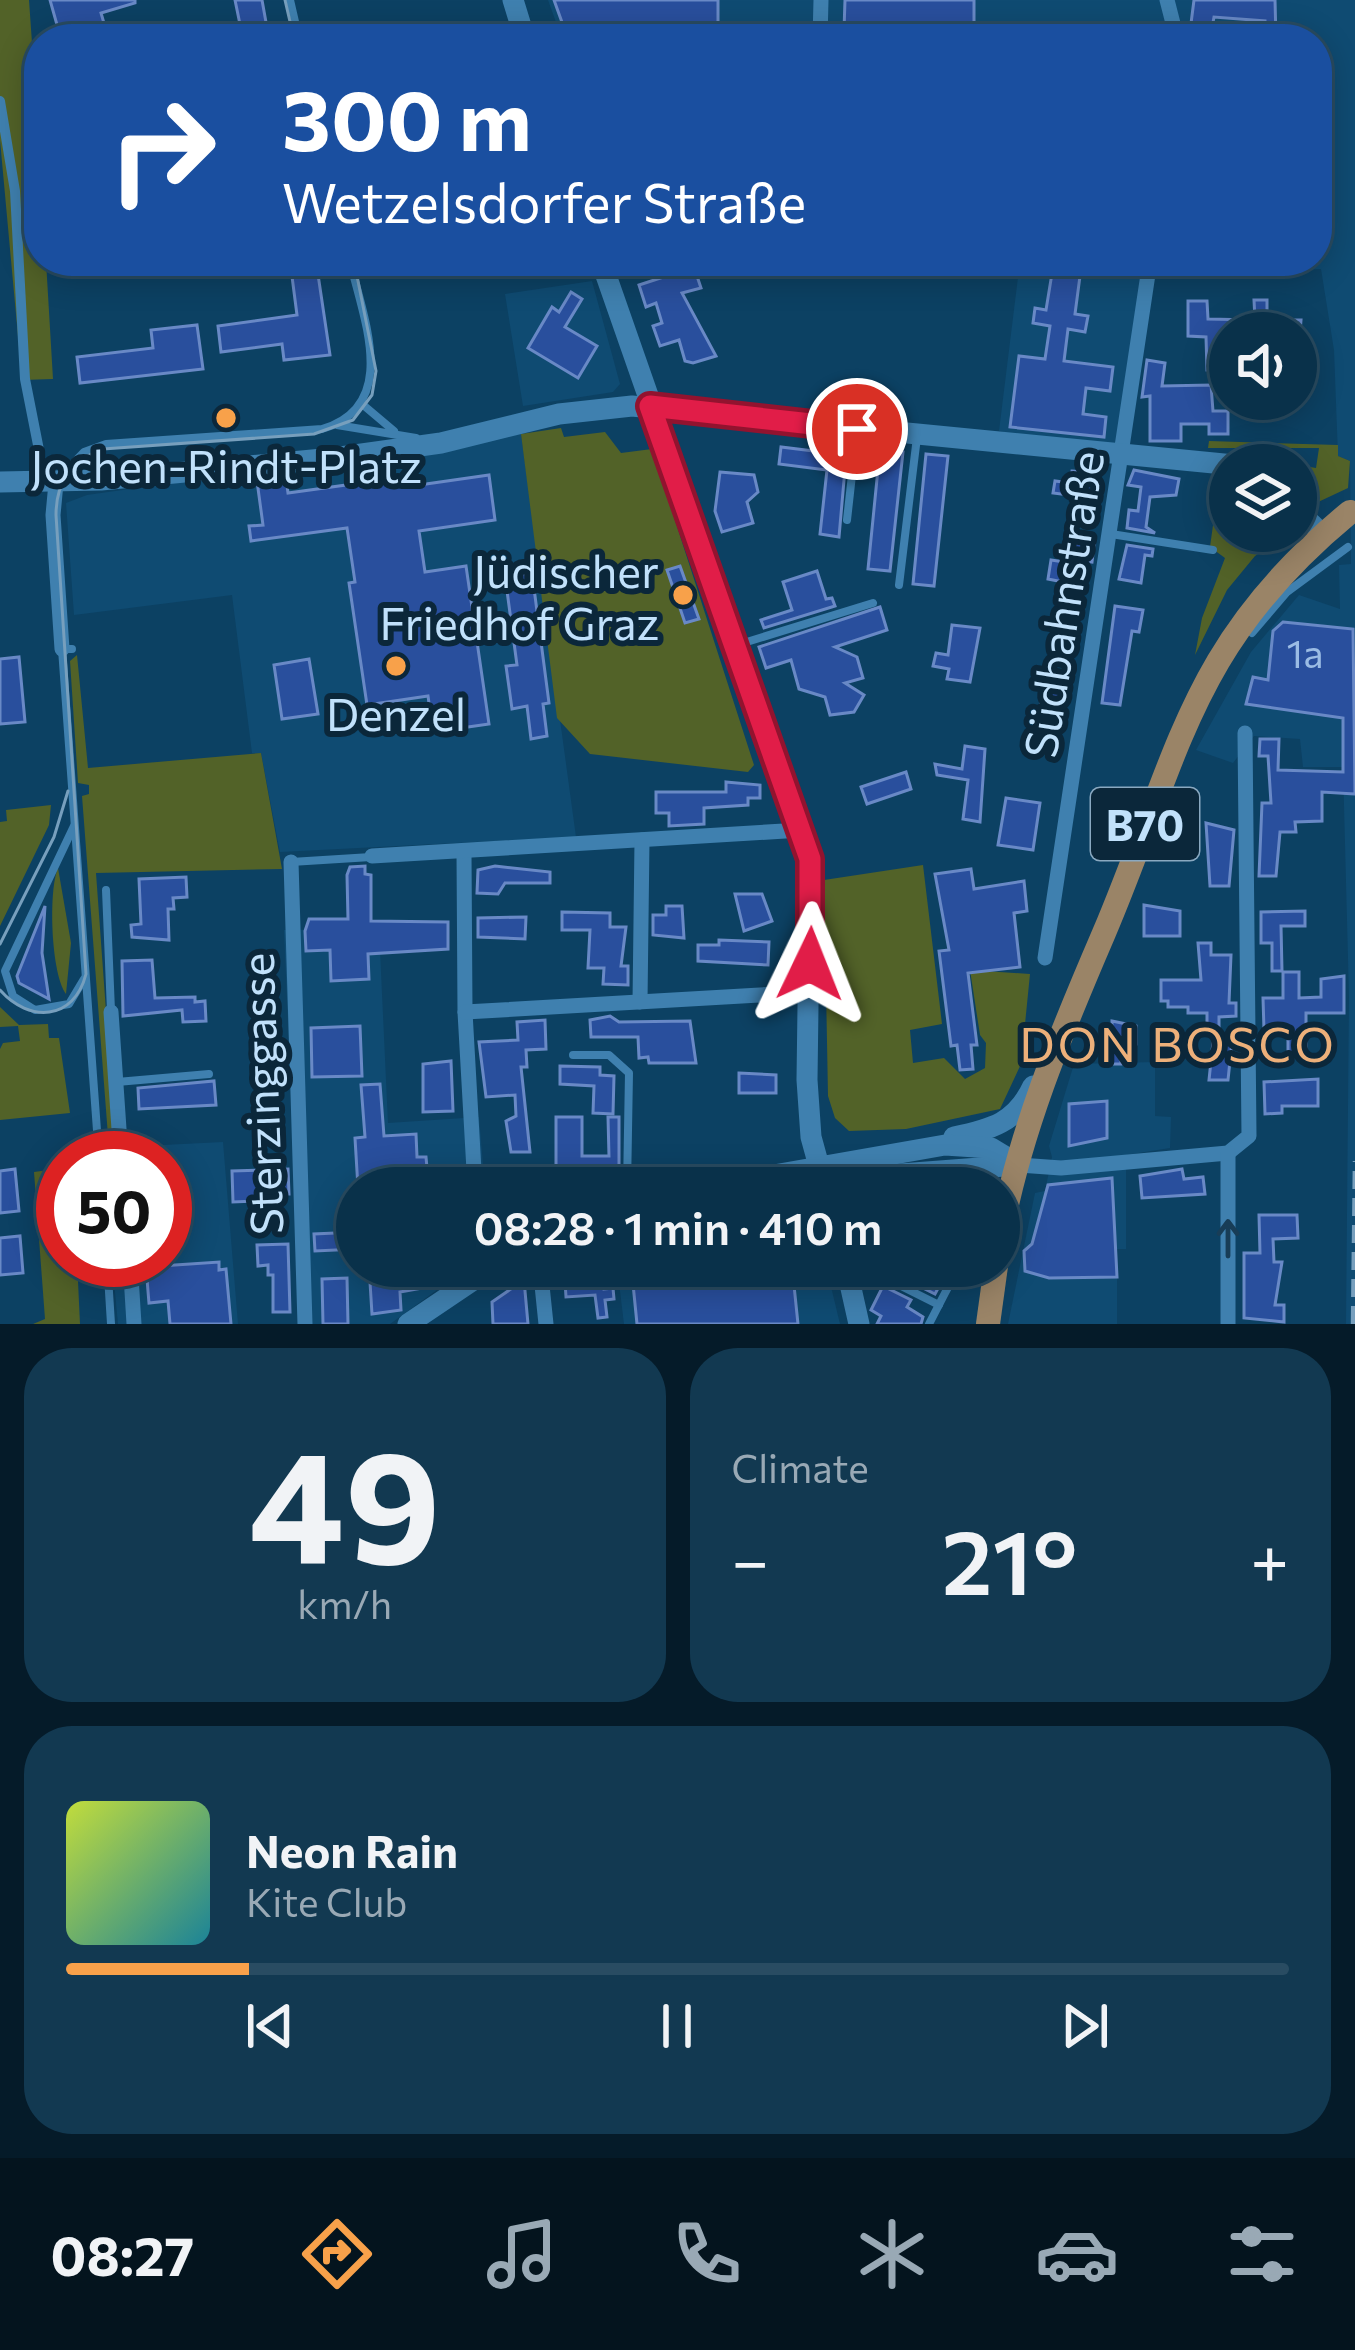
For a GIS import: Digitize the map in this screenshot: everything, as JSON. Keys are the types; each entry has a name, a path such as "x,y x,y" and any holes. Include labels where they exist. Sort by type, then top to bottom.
{"main road":[{"path":"606,276 801,830 813,884 807,1079 820,1167"},
{"path":"0,482 56,483 441,443 560,414 650,406 1209,463"},
{"name":"B70","path":"1019,1165 1064,1021 1188,713 1250,610 1350,512"},
{"path":"1317,529 1323,535"},
{"path":"861,1167 993,1128 1022,1110 1064,1021"},
{"path":"926,1147 991,1148 1019,1165"},
{"path":"993,1167 1019,1165"},
{"path":"408,1324 460,1287"},
{"path":"850,1287 859,1324"},
{"path":"988,1324 992,1287"}],"street":[{"path":"0,101 15,191 25,379 39,450"},
{"name":"Südbahnstraße","path":"1045,958 1148,276"},
{"path":"56,483 53,515 67,649"},
{"path":"1019,1165 1061,1168 1228,1153 1249,1136 1245,733"},
{"path":"372,856 801,830"},
{"path":"640,1002 642,840"},
{"path":"464,853 465,1012 474,1167"},
{"name":"Sterzinggasse","path":"291,862 305,1324"},
{"path":"465,1012 809,992"},
{"path":"112,1012 119,1131"},
{"path":"1228,1153 1228,1324"},
{"path":"132,1287 134,1324"},
{"path":"542,1287 546,1324"}],"lane":[{"path":"335,425 362,404 372,363 353,276"},
{"path":"362,404 395,432"},
{"path":"56,483 78,456 106,444 335,425 441,443"},
{"path":"847,520 857,429"},
{"path":"899,585 917,436"},
{"path":"1109,534 1209,549"},
{"path":"1188,713 1202,713 1244,644 1279,600 1349,547 1336,546 1323,535"},
{"path":"733,646 873,603"},
{"path":"67,649 74,825 97,1131"},
{"path":"74,825 9,956 6,979 22,1004 35,1010 58,1009 77,995 85,964"},
{"path":"291,862 372,856"},
{"path":"106,890 112,1012"},
{"path":"573,1055 609,1055 628,1073 627,1167"},
{"path":"116,1082 208,1074"},
{"path":"108,1287 111,1324"},
{"path":"903,1287 938,1305"},
{"path":"929,1324 948,1287"}],"shaded area":[{"path":"548,0 1355,0 1355,1324 1346,1324 1349,997 1343,767 1303,767 1300,739 1254,736 1233,763 1196,750 1251,652 1299,595 1340,609 1339,565 1351,564 1350,461 1338,456 1334,350 1322,276 1332,276 1332,24 557,24"},
{"path":"1018,276 1154,276 1125,459 999,431"},
{"path":"592,281 620,384 613,392 523,406 505,294"},
{"name":"Denzel","path":"521,434 576,837 280,852 261,753 252,753 232,595 74,615 66,503 87,495"},
{"path":"379,929 388,1123 479,1117 483,1167 336,1167 336,1287 441,1287 390,1324 301,1324 284,930"},
{"path":"1155,1062 1155,1116 1171,1117 1170,1148 1126,1155 1126,1249 1117,1249 1117,1324 1008,1324 1016,1287 1020,1287 1035,1193 1045,1191 1052,1157 1049,1146 1074,1064"},
{"path":"223,1142 238,1324 118,1324 115,1287 192,1287 192,1144"},
{"path":"620,1287 831,1287 840,1324 624,1324"}],"green space":[{"path":"0,0 29,0 31,24 24,24 24,276 47,276 53,379 22,380 0,140"},
{"path":"561,428 564,437 605,432 621,453 652,449 754,765 748,772 590,754 557,718 521,434"},
{"path":"1209,441 1306,444 1209,444 1208,448"},
{"path":"1317,444 1338,445 1338,456 1350,461 1348,488 1317,503 1317,461"},
{"path":"1217,552 1261,552 1227,590 1195,655 1202,618 1225,558"},
{"path":"77,655 88,768 261,753 282,869 96,873 115,1131 108,1131 82,796 89,794 89,785 78,783 70,661"},
{"path":"51,805 49,825 0,926 0,822 7,821 6,810"},
{"path":"923,865 942,1024 910,1030 913,1063 944,1058 965,1079 985,1068 986,1043 980,1035 970,970 1030,974 1021,1064 1000,1109 906,1129 849,1131 835,1118 828,1096 824,880"},
{"path":"58,868 71,943 66,994 57,970 53,932"},
{"path":"0,1007 19,1025 48,1024 49,1038 59,1038 70,1113 0,1120 0,1049 3,1043 20,1041 18,1026 0,1027"},
{"path":"43,1287 78,1287 80,1324 33,1324 45,1319"}],"building":[{"path":"50,0 135,0 101,13 104,24 57,24"},
{"path":"235,0 262,0 266,24 240,24"},
{"path":"554,0 718,0 718,24 563,24"},
{"path":"845,0 974,0 974,24 844,24"},
{"path":"1194,0 1275,0 1276,24 1214,17 1213,24 1191,24"},
{"path":"292,276 318,276 330,355 284,360 282,344 221,352 218,326 297,315"},
{"path":"666,276 697,276 701,288 682,293 716,356 693,363 685,361 679,340 660,346 653,326 662,323 656,303 646,307 639,285"},
{"path":"1052,276 1080,276 1075,314 1088,316 1085,332 1068,329 1064,361 1113,367 1110,391 1086,388 1083,414 1106,417 1104,437 1010,427 1019,356 1045,359 1050,326 1033,323 1035,308 1046,310"},
{"path":"571,292 582,299 565,327 597,346 578,378 528,348 552,307 559,312"},
{"path":"1254,300 1267,300 1267,312 1255,312"},
{"path":"1188,301 1207,301 1207,370 1206,337 1188,336"},
{"path":"197,325 203,369 80,383 77,357 153,348 151,330"},
{"path":"1147,360 1165,363 1162,386 1209,385 1209,420 1228,420 1228,434 1209,434 1209,424 1181,424 1181,441 1150,441 1150,396 1142,397"},
{"path":"831,444 847,446 839,537 820,534 827,470 779,464 781,447 830,453"},
{"path":"880,449 903,452 890,571 868,569"},
{"path":"926,454 948,456 934,586 913,584"},
{"path":"1134,470 1179,479 1176,495 1150,497 1146,527 1155,533 1127,528 1129,510 1138,511 1141,487 1128,485"},
{"path":"1072,471 1098,473 1095,525 1082,524 1085,497 1053,493 1055,481 1071,483"},
{"path":"720,472 754,475 758,492 747,502 753,523 722,532 715,511"},
{"path":"489,475 495,520 419,531 425,572 466,566 489,724 433,732 428,696 367,705 349,583 355,582 347,528 251,541 249,526 263,525 257,481 286,478 288,493 404,477 405,487"},
{"path":"1074,543 1094,545 1092,562 1083,561 1078,585 1048,579 1051,560 1071,563"},
{"path":"1127,545 1153,549 1152,556 1145,555 1141,583 1119,579"},
{"name":"Jüdischer Friedhof Graz","path":"680,566 699,619 685,623 667,570"},
{"path":"817,571 826,599 832,598 835,606 764,628 761,620 792,610 783,582"},
{"path":"532,573 549,703 543,704 547,736 531,739 527,706 512,709 506,666 517,665 505,576"},
{"path":"1058,606 1079,610 1070,661 1051,658"},
{"path":"1115,606 1143,610 1139,632 1132,631 1120,705 1102,703"},
{"path":"880,607 887,630 835,647 857,657 863,678 845,683 864,695 854,712 830,715 825,697 799,689 791,660 766,668 759,647"},
{"path":"1283,622 1353,629 1355,794 1322,792 1322,821 1295,822 1296,832 1280,832 1276,876 1259,876 1262,803 1271,803 1268,756 1259,756 1260,739 1279,739 1278,770 1343,772 1343,718 1246,704 1253,677 1268,680 1273,631"},
{"path":"952,625 980,628 970,682 947,679 949,669 933,666 936,653 948,655"},
{"path":"19,657 25,722 0,724 0,659"},
{"path":"309,659 318,714 282,719 274,665"},
{"path":"1043,684 1067,687 1062,718 1039,715"},
{"path":"965,746 985,749 980,822 963,819 968,780 937,775 935,764 962,769"},
{"path":"906,772 911,789 867,804 861,787"},
{"path":"726,782 760,785 760,798 748,798 748,805 704,808 704,824 669,826 669,813 656,813 656,792 726,792"},
{"path":"1006,798 1040,803 1033,850 998,845"},
{"path":"1206,823 1234,830 1229,886 1210,886"},
{"path":"365,866 365,874 371,875 371,921 448,922 448,949 368,954 369,979 331,981 330,950 306,951 305,931 309,919 348,919 347,875 350,867"},
{"path":"495,866 550,872 550,883 505,883 498,894 477,893 478,870"},
{"path":"971,869 974,889 1024,881 1027,911 1014,913 1020,967 968,973 977,1045 971,1045 973,1069 960,1070 957,1045 951,1046 939,951 949,950 935,874"},
{"path":"186,877 187,897 173,898 174,909 168,909 169,940 132,937 131,925 141,924 139,879"},
{"path":"735,894 762,894 772,921 744,931"},
{"path":"1144,905 1180,911 1180,936 1144,936"},
{"path":"45,906 42,953 49,999 19,983 17,976"},
{"path":"666,906 682,906 684,938 653,935 653,915 666,915"},
{"path":"1305,911 1305,926 1281,926 1282,971 1272,971 1272,943 1261,943 1261,912"},
{"path":"562,912 610,913 610,927 626,927 621,966 628,966 628,985 603,984 604,968 588,968 590,930 562,930"},
{"path":"526,917 525,939 478,937 478,918"},
{"path":"719,940 769,942 768,965 698,961 698,945 719,945"},
{"path":"1198,943 1211,943 1211,955 1231,955 1229,1003 1236,1003 1236,1016 1219,1017 1219,1030 1207,1029 1207,1013 1188,1013 1188,1007 1168,1007 1168,1001 1161,1001 1161,980 1201,980"},
{"path":"152,960 155,998 205,1001 206,1021 183,1022 182,1010 123,1016 122,961"},
{"path":"1283,972 1299,972 1299,998 1321,997 1321,979 1344,976 1344,1013 1306,1013 1306,1053 1288,1053 1288,1030 1264,1030 1263,998 1283,998"},
{"path":"610,1016 619,1022 690,1021 696,1063 649,1063 648,1057 639,1058 638,1037 591,1037 590,1020"},
{"path":"545,1020 546,1049 526,1050 527,1067 521,1067 530,1152 511,1152 506,1121 516,1116 515,1095 486,1097 479,1042 518,1040 517,1022"},
{"path":"1112,1021 1136,1026 1136,1044 1121,1044 1121,1064 1103,1064 1103,1041 1112,1041"},
{"path":"360,1026 362,1076 312,1077 311,1028"},
{"path":"1213,1042 1232,1042 1228,1080 1209,1080"},
{"path":"451,1061 453,1111 423,1112 423,1064"},
{"path":"560,1066 600,1067 600,1075 614,1076 613,1114 593,1113 594,1086 560,1084"},
{"path":"739,1073 776,1075 776,1093 739,1093"},
{"path":"1318,1079 1318,1106 1282,1106 1282,1113 1265,1114 1264,1082"},
{"path":"214,1081 216,1105 139,1109 138,1088"},
{"path":"380,1084 384,1136 416,1134 417,1157 426,1157 427,1167 357,1167 355,1138 365,1137 361,1085"},
{"path":"1107,1101 1107,1138 1069,1146 1069,1104"},
{"path":"556,1117 582,1117 582,1156 609,1156 608,1117 619,1117 619,1167 556,1167"},
{"path":"15,1169 19,1211 0,1213 0,1171"},
{"path":"288,1169 289,1194 281,1194 281,1200 233,1202 232,1171"},
{"path":"1182,1169 1184,1179 1203,1177 1205,1194 1142,1198 1140,1176"},
{"path":"1112,1178 1117,1277 1049,1278 1025,1271 1024,1251 1032,1244 1048,1185"},
{"path":"1259,1215 1297,1215 1298,1238 1273,1239 1274,1262 1282,1262 1275,1305 1284,1305 1284,1322 1244,1318 1244,1253 1260,1253"},
{"path":"336,1233 336,1250 315,1251 314,1234"},
{"path":"20,1236 23,1273 0,1275 0,1238"},
{"path":"288,1244 290,1312 273,1312 273,1275 268,1275 268,1265 258,1266 257,1245"},
{"path":"219,1262 219,1270 226,1269 231,1324 170,1324 168,1301 149,1303 148,1287 192,1287 192,1264"},
{"path":"336,1278 336,1287 347,1287 348,1324 323,1324 322,1279"},
{"path":"370,1287 428,1287 400,1292 401,1310 372,1314"},
{"path":"514,1287 525,1287 528,1324 493,1324 492,1302"},
{"path":"565,1287 604,1287 613,1288 614,1299 605,1300 607,1317 598,1318 595,1295 566,1297"},
{"path":"633,1287 794,1287 798,1324 637,1324"},
{"path":"885,1287 911,1300 907,1307 923,1317 921,1324 877,1324 881,1316 871,1310"}],"tram line":[{"path":"285,0 291,24"},
{"path":"0,990 24,1008 49,1012 72,1001 86,974 56,515 62,483 74,466 103,449 314,434 353,420 372,395 376,371 357,276"},
{"path":"0,944 54,837 68,791"}],"railway":[{"path":"1353,1324 1355,1161"}],"place":[{"name":"Jochen-Rindt-Platz","path":"226,418"},
{"name":"Jüdischer Friedhof Graz","path":"683,595"},
{"name":"Denzel","path":"396,666"}],"district":[{"name":"DON BOSCO","path":"1178,1042"}],"route":[{"path":"810,964 810,859 650,406 857,429"}]}
